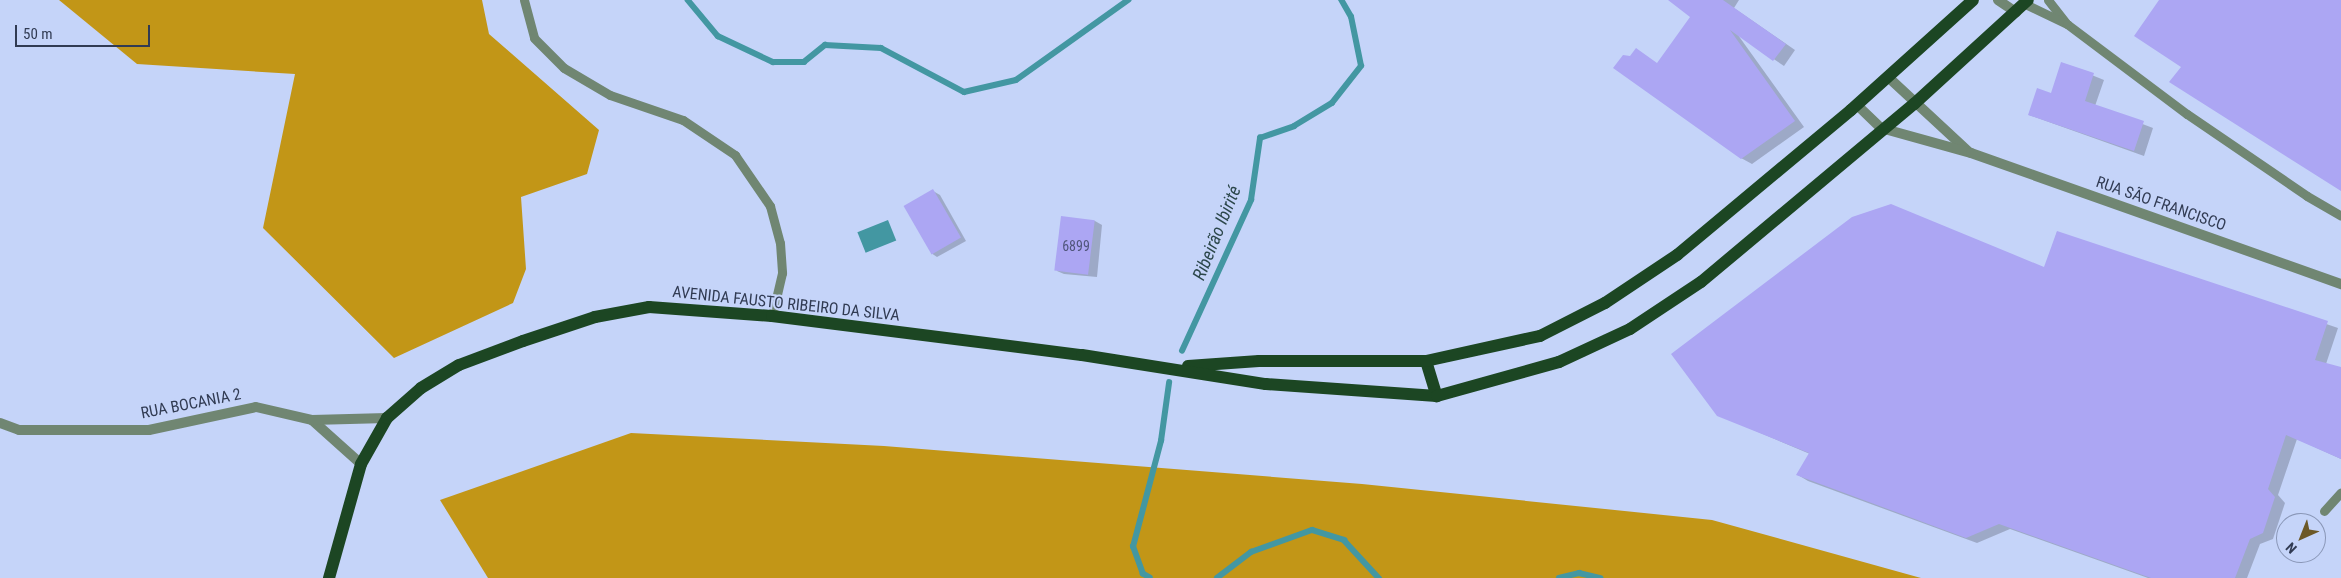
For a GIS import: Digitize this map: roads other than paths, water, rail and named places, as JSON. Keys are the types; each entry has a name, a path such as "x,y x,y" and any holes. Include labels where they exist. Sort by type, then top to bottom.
{"main road":[{"path":"1168,368 1259,361 1426,361 1540,336 1605,303 1677,255 1857,105 1973,0"},
{"path":"1168,368 1266,384 1437,396 1559,362 1630,329 1701,282 1882,128 1914,104 2023,5"},
{"name":"AVENIDA FAUSTO RIBEIRO DA SILVA","path":"329,578 361,464 386,418 421,388 459,365 595,317 649,307 772,316 1168,368"},
{"path":"1426,361 1437,396"}],"street":[{"path":"1998,0 2023,5"},
{"name":"RUA SÃO FRANCISCO","path":"1888,77 1914,104 1971,153"},
{"name":"RUA SÃO FRANCISCO","path":"1857,105 1882,128 1971,153 2341,284"},
{"name":"RUA BOCANIA 2","path":"0,423 19,430 149,430 256,407 312,420 386,418"},
{"path":"312,420 361,464"}],"lane":[{"path":"524,0 534,38 564,68 610,95 683,120 735,155 770,206 780,243 782,273 772,316"},
{"path":"2048,0 2067,24"},
{"path":"2023,5 2067,24 2187,114 2307,196 2341,216"},
{"path":"2324,510 2341,492"}],"waterway":[{"name":"Ribeirão Ibirité","path":"688,0 718,36 773,62 804,62 825,45 881,48 964,92 1016,80 1128,0"},
{"name":"Ribeirão Ibirité","path":"1182,351 1251,200 1260,138 1294,126 1332,103 1361,66 1351,17 1341,0"},
{"name":"Ribeirão Ibirité","path":"1150,578 1143,574 1133,547 1161,441 1169,383"},
{"name":"Ribeirão Ibirité","path":"1217,578 1251,552 1312,530 1344,540 1379,578"},
{"name":"Ribeirão Ibirité","path":"1559,578 1579,573 1600,578"}]}
